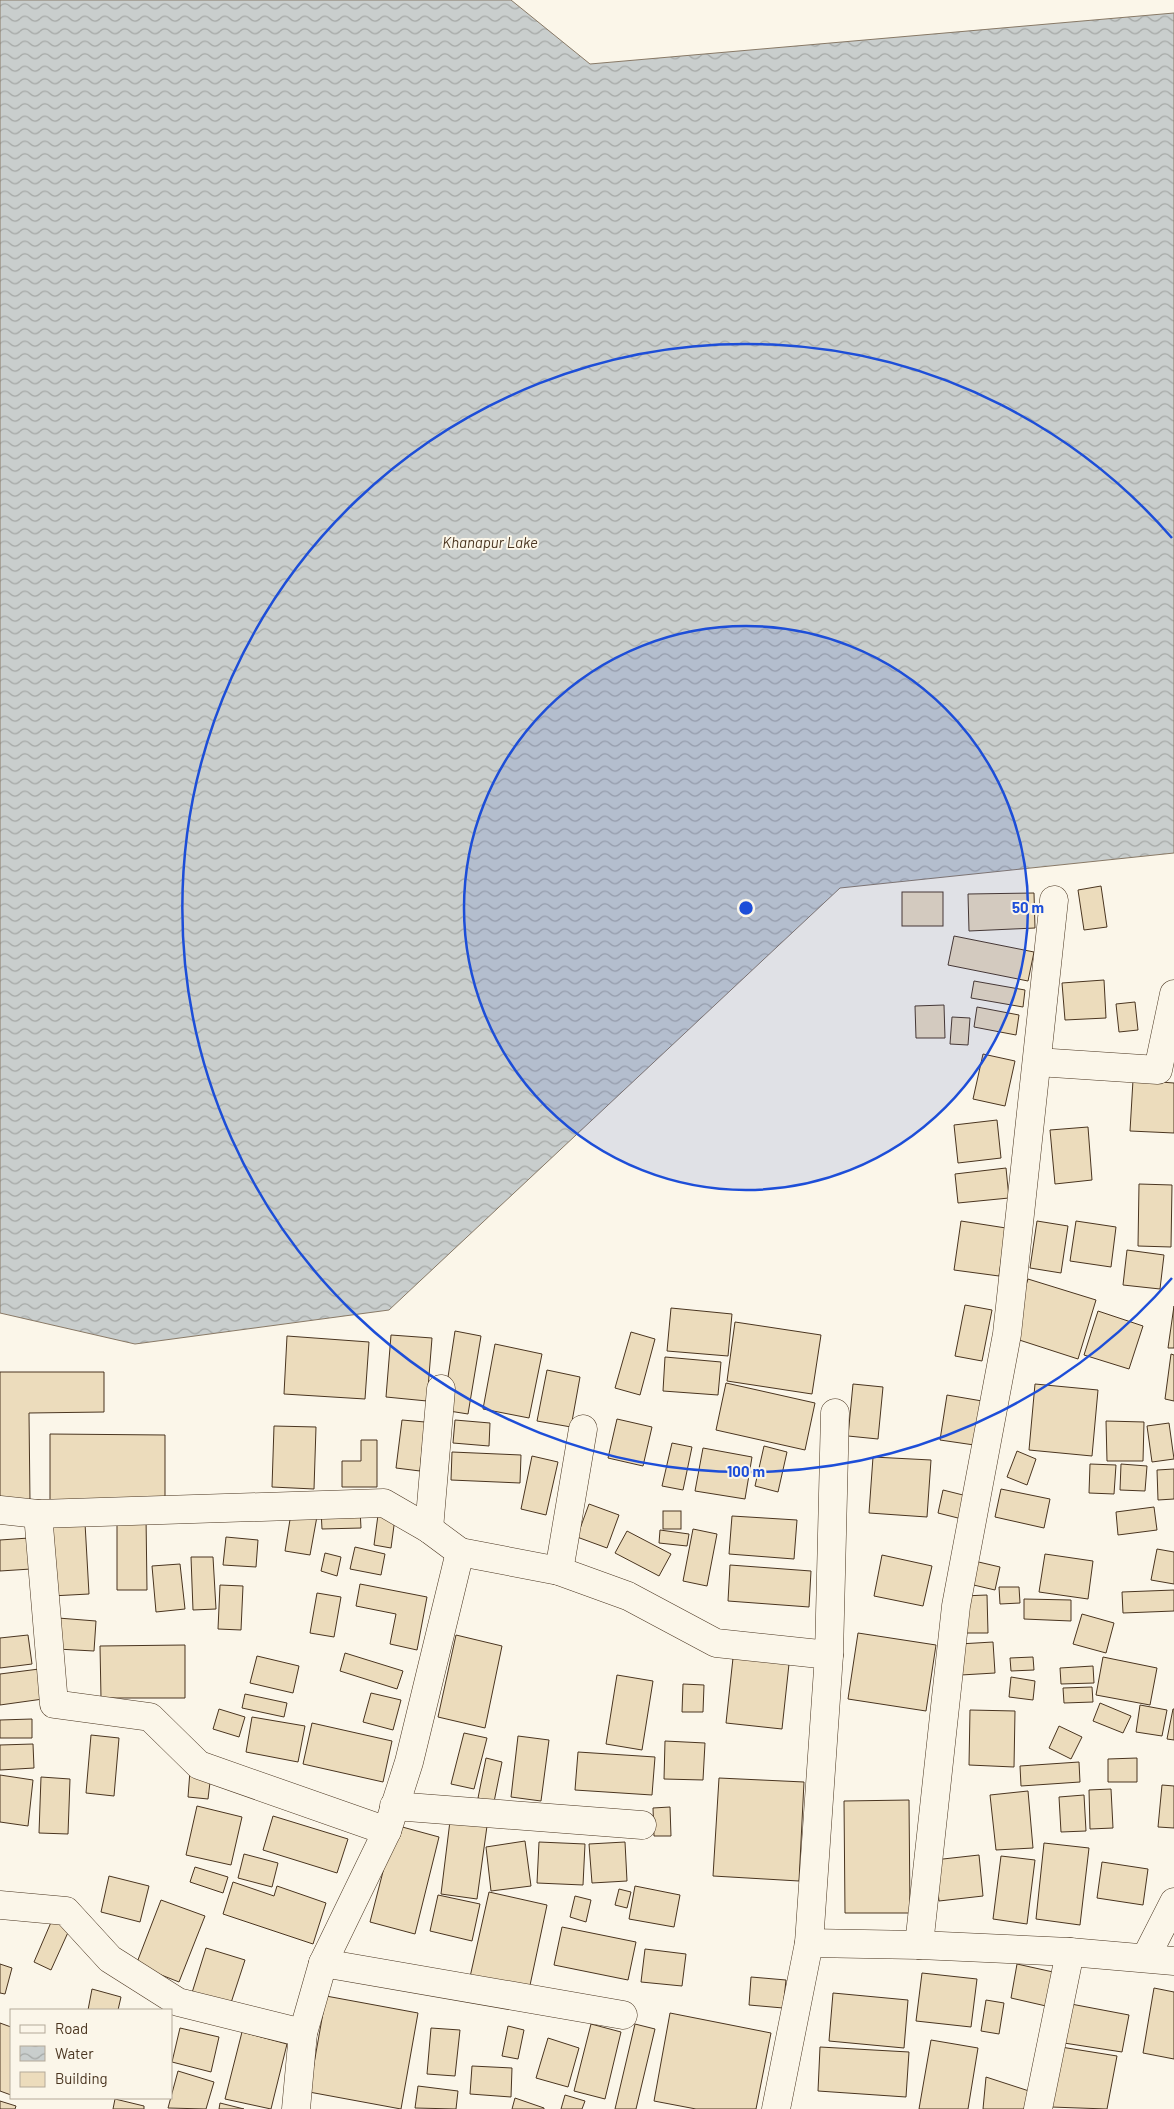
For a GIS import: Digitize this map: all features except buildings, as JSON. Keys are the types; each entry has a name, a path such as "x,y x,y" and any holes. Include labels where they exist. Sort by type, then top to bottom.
{"street":[{"path":"919,1946 956,1606 1007,1334 1054,900"},
{"path":"1037,1062 1158,1070 1174,994"},
{"path":"430,1528 441,1389"},
{"path":"776,2109 809,1943 829,1654 834,1413"},
{"path":"559,1571 583,1429"},
{"path":"0,1510 38,1514 384,1503 430,1528 460,1552 559,1571 628,1596 716,1643 829,1654"},
{"path":"38,1514 54,1704 150,1717 199,1765 390,1819 642,1825"},
{"path":"296,2109 303,2033 323,1963 390,1819 409,1762 460,1552"},
{"path":"1146,1957 1174,1902"},
{"path":"0,1905 66,1911 110,1959 178,2002 303,2033"},
{"path":"809,1943 1070,1952 1146,1957 1174,1961"},
{"path":"1038,2109 1070,1952"},
{"path":"323,1963 623,2014"}],"water":[{"name":"Khanapur Lake","path":"0,0 511,0 590,64 1174,13 1174,853 840,888 389,1310 135,1344 0,1313"}]}
